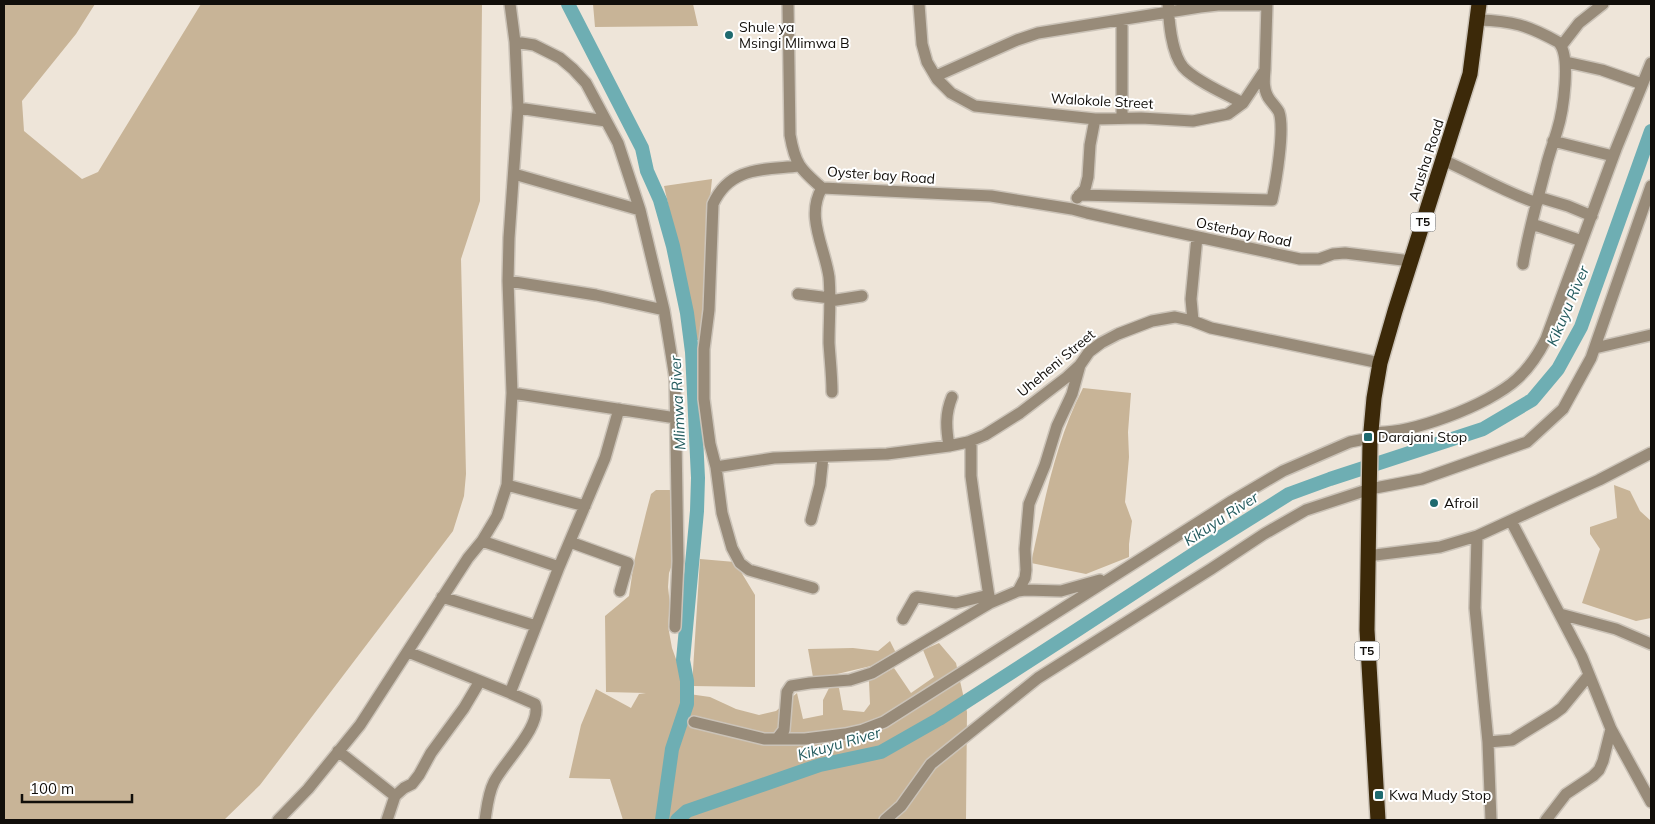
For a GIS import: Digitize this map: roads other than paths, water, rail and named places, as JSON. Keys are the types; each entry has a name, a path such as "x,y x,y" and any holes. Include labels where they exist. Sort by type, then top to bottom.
{"highway":[{"name":"Arusha Road","path":"1370,437 1380,362 1470,74 1479,4"},
{"name":"T5","path":"1370,437 1366,630 1378,820"}],"street":[{"path":"278,820 308,789 360,725 442,597 468,558 482,541 497,516 507,485 512,393 508,281 509,238 518,108 515,42 510,4"},
{"name":"Oyster bay Road","path":"788,4 790,135 793,155 799,166 822,188 991,196 1072,209"},
{"name":"Walokole Street","path":"919,4 922,44 927,62 936,76 952,93 975,106 1095,119 1141,118 1193,121 1228,114 1243,103 1265,70"},
{"path":"1562,45 1579,23 1603,4"},
{"path":"936,76 1017,40 1038,33 1122,21 1169,8 1267,5 1265,92 1279,111 1281,126 1277,180 1272,200 1079,196"},
{"path":"1169,8 1173,43 1176,55 1184,68 1200,80 1243,103"},
{"path":"1478,20 1495,20 1520,24 1548,37 1562,45 1566,62 1562,109 1526,244 1523,264"},
{"path":"1122,21 1122,118"},
{"path":"515,42 534,45 560,58 586,82 618,142 640,210 664,310 675,378 678,561 675,627"},
{"path":"1566,62 1602,70 1642,84"},
{"path":"694,722 750,737 804,739 864,730 884,722 1190,526 1283,471 1350,442 1413,428 1498,394 1517,379 1540,351 1546,339 1613,156 1651,63"},
{"path":"518,108 606,120"},
{"path":"1072,209 1085,189 1095,119"},
{"path":"1553,141 1613,156"},
{"path":"1443,160 1519,197 1568,206 1592,216"},
{"path":"799,166 742,174 730,180 719,191 713,204 704,357 704,399 722,512 732,548 740,563 749,570 760,574 813,588"},
{"path":"514,174 640,210"},
{"path":"885,820 901,806 931,764 1038,678 1264,534 1306,510 1370,486 1422,479 1527,442 1563,409 1591,358 1651,186"},
{"path":"822,188 816,198 815,206 817,229 829,277 829,343 832,392"},
{"name":"Osterbay Road","path":"1072,209 1300,259 1320,259 1340,253 1411,261"},
{"path":"1532,224 1582,241"},
{"path":"1193,321 1191,299 1197,237"},
{"path":"508,281 596,295 664,310"},
{"path":"798,294 830,300 862,296"},
{"name":"Uheheni Street","path":"716,467 774,458 887,454 949,446 971,441 985,435 1020,413 1068,377 1089,352 1101,343 1118,334 1152,321 1175,317 1211,328 1380,362"},
{"path":"1595,348 1651,335"},
{"path":"1018,591 1025,578 1025,549 1029,504 1051,441 1072,394 1080,365"},
{"path":"512,393 676,418"},
{"path":"949,446 946,419 947,408 952,397"},
{"path":"510,693 559,567 605,458 619,409"},
{"path":"971,441 974,498 990,599"},
{"path":"1367,556 1440,547 1477,536 1598,480 1651,453"},
{"path":"811,520 820,484 824,457"},
{"path":"507,485 585,506"},
{"path":"1511,521 1582,657 1611,729 1646,782 1651,802"},
{"path":"1477,536 1475,608 1488,742 1491,820"},
{"path":"482,541 559,567"},
{"path":"570,542 628,563 620,591"},
{"path":"903,619 917,597 956,603 990,599 1025,590 1061,591 1112,577"},
{"path":"442,597 536,626"},
{"path":"777,739 784,727 787,692 791,686 850,680 872,673 990,599"},
{"path":"1560,614 1616,629 1651,644"},
{"path":"408,652 536,704 537,714 525,737 495,780 490,792 485,820"},
{"path":"1488,742 1512,740 1554,714 1562,708 1589,676"},
{"path":"387,820 396,796 404,788 412,784 419,775 431,753 464,708 480,681"},
{"path":"1546,820 1570,790 1593,776 1599,770 1611,729"},
{"path":"338,751 396,796"}],"waterway":[{"name":"Mlimwa River","path":"568,4 642,148 647,171 660,200 673,246 687,313 692,352 698,478 697,511 683,660 687,681 687,704 672,749 662,820"},
{"name":"Kikuyu River","path":"677,820 687,811 820,765 881,752 939,719 1289,494 1483,429 1532,400 1558,369 1581,327 1651,131"}],"place":[{"name":"Shule ya Msingi Mlimwa B","path":"729,35"},
{"name":"Darajani Stop","path":"1368,437"},
{"name":"Afroil","path":"1434,503"},
{"name":"Kwa Mudy Stop","path":"1379,795"}]}
